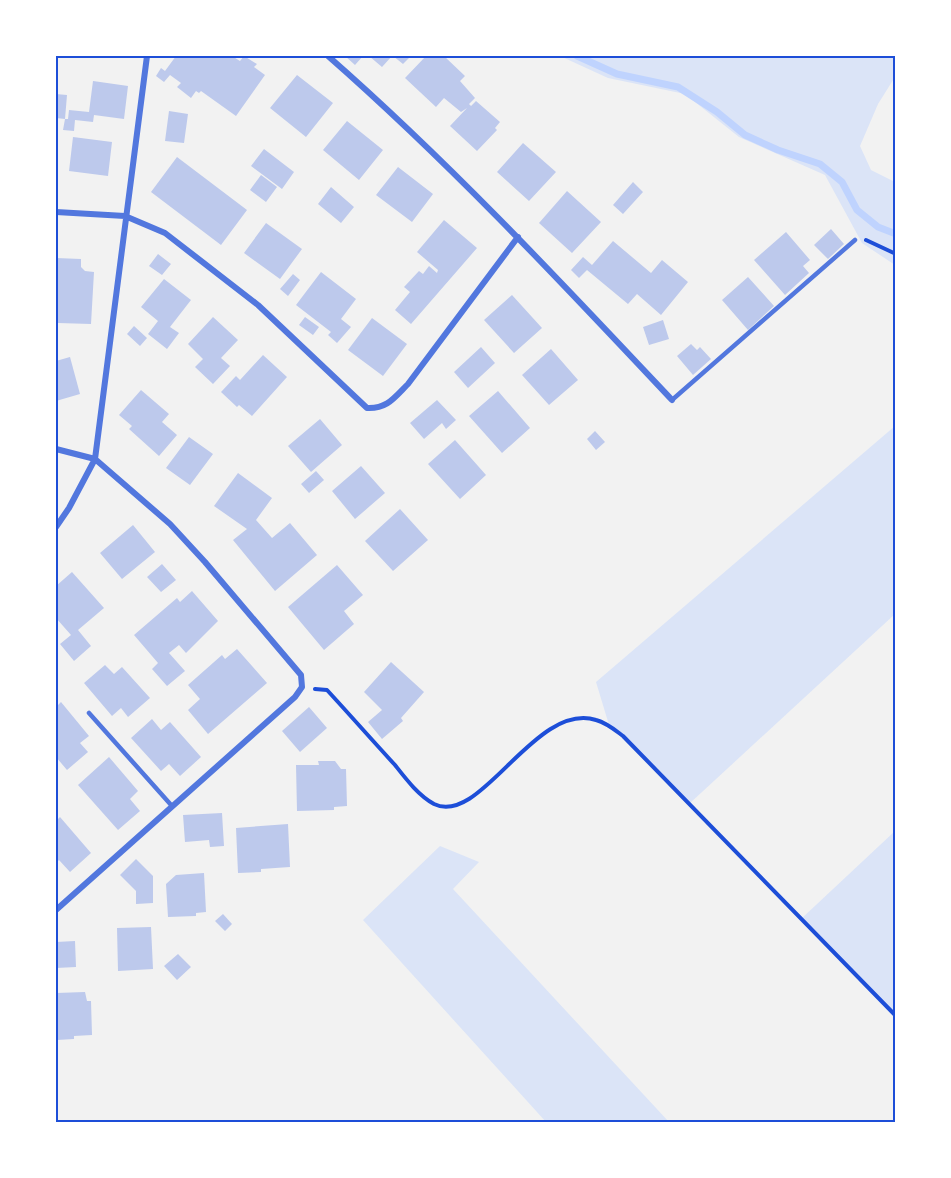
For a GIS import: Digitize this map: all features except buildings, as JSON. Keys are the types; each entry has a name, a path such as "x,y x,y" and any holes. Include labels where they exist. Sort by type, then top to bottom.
{"street":[{"path":"56,527 69,508 95,459 147,56"},
{"path":"328,56 385,106 518,237 672,400"},
{"path":"56,212 125,216 165,233 258,305 367,408 380,408 408,384 518,237"},
{"path":"56,449 95,459 170,524 205,561 301,675 302,687 295,697 56,910"}],"lane":[{"path":"672,400 855,240"},
{"path":"89,713 172,806"}],"path":[{"path":"855,240 865,239 896,254"},
{"path":"302,687 327,690 417,790 436,805 446,807 455,806 473,797 525,749 559,724 576,719 594,719 609,725 624,736 896,1016"}],"shaded area":[{"path":"560,56 895,56 895,77 878,104 860,146 871,170 895,182 895,265 862,243 825,175 739,137 685,94 608,78"},
{"path":"895,426 895,614 689,804 624,736 609,725 596,682"},
{"path":"895,831 895,1016 801,919"},
{"path":"440,846 479,862 453,889 669,1122 546,1122 363,920"}],"waterway":[{"path":"577,56 617,74 678,87 717,112 745,135 778,150 820,164 842,182 857,210 878,227 896,234"}]}
